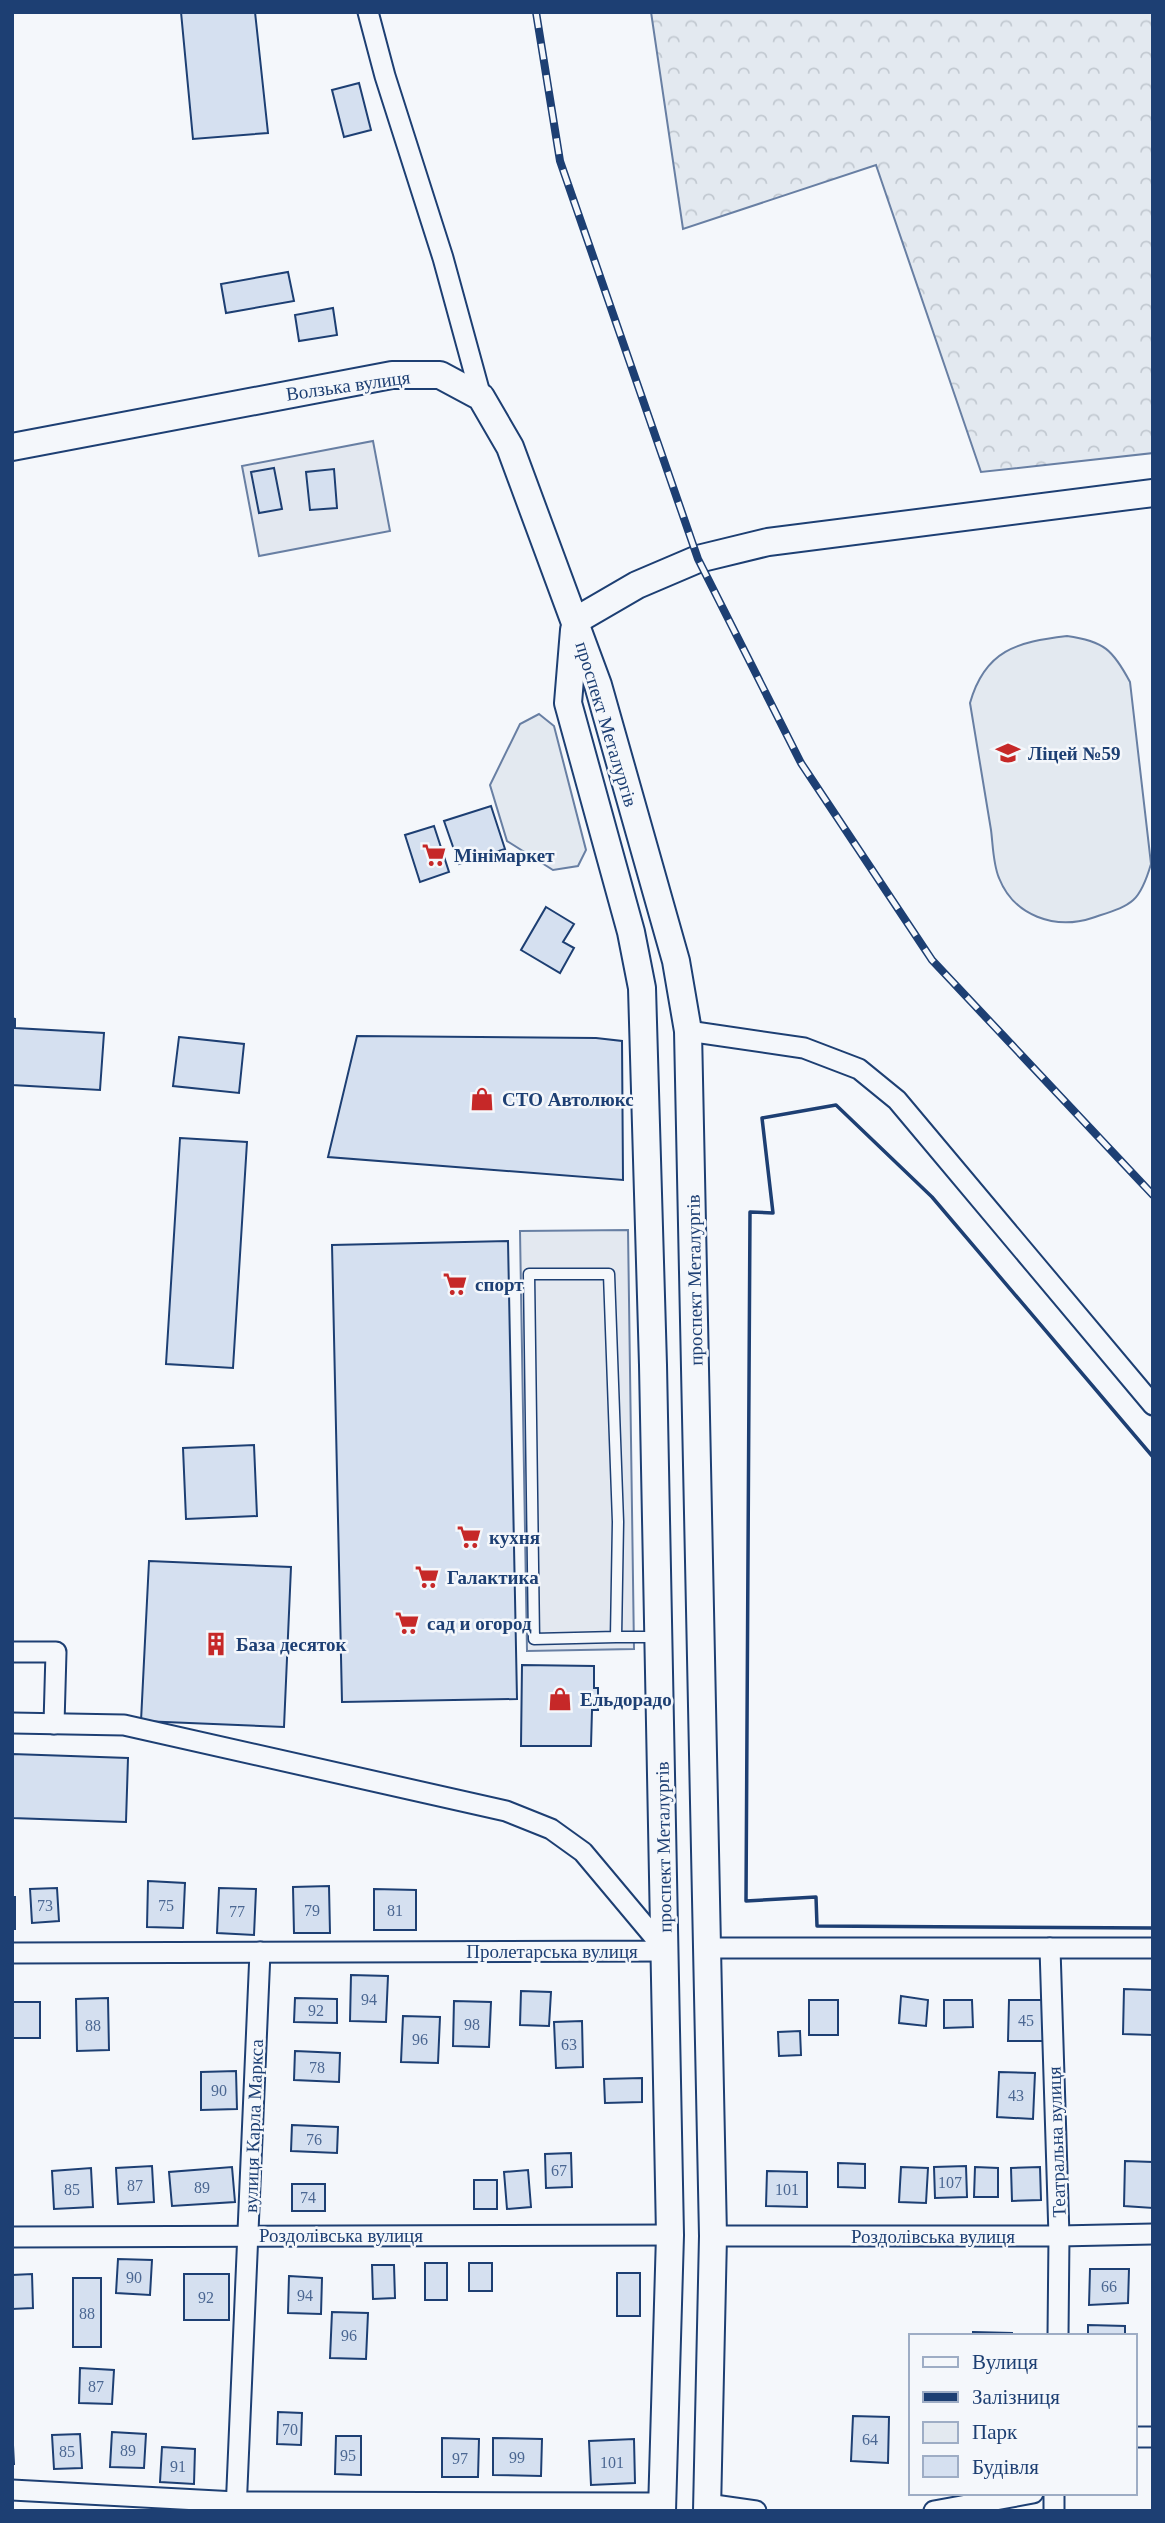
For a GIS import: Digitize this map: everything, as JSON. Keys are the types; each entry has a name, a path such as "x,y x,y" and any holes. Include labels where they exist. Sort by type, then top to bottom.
{"street":[{"path":"368,12 385,76 443,258 481,397 510,447 575,621 637,585 698,559 768,542 1153,493"},
{"name":"Волзька вулиця","path":"12,447 392,375 440,375 481,397"},
{"name":"проспект Металургів","path":"575,621 598,685 676,961 688,1031 713,2236 707,2507"},
{"name":"проспект Металургів","path":"575,621 568,703 631,932 642,988 653,1365 670,2235 662,2507"},
{"path":"688,1031 804,1048 859,1069 897,1100 1153,1405"},
{"path":"653,1365 663,1356 675,1354 686,1355 695,1362"},
{"path":"12,1652 56,1652 54,1724"},
{"name":"Пролетарська вулиця","path":"12,1723 124,1725 506,1811 551,1829 583,1852 666,1951"},
{"path":"666,1951 705,1948 1153,1948"},
{"name":"Театральна вулиця","path":"1050,1948 1059,2236 1058,2334"},
{"name":"Пролетарська вулиця","path":"12,1953 666,1951"},
{"name":"вулиця Карла Маркса","path":"236,2507 260,1952"},
{"name":"Роздолівська вулиця","path":"713,2236 1153,2234"},
{"path":"670,2235 713,2236"},
{"name":"Роздолівська вулиця","path":"12,2237 670,2235"},
{"path":"12,2490 236,2507 707,2507 756,2511"},
{"path":"934,2511 1022,2495"}],"lane":[{"path":"616,1637 618,1522 609,1274 529,1274 534,1639 659,1637"}],"green space":[{"path":"651,12 1153,12 1153,453 981,472 876,165 683,229"},
{"path":"1067,636 1099,644 1106,649 1130,682 1151,864 1142,888 1132,902 1092,918 1064,922 1050,921 1025,911 1006,891 999,878 994,861 970,703 984,671 1005,652 1033,642"},
{"path":"539,714 554,726 586,850 578,866 553,870 507,841 490,785 520,724"}],"shaded area":[{"path":"373,441 390,531 259,556 242,466"},
{"path":"628,1230 634,1649 527,1651 520,1231"}],"building":[{"path":"181,12 255,12 268,133 193,139"},
{"path":"359,83 371,130 344,137 332,90"},
{"path":"288,272 294,301 226,313 221,284"},
{"path":"333,308 337,335 299,341 295,315"},
{"path":"274,468 282,509 259,513 251,472"},
{"path":"334,469 337,508 310,510 306,472"},
{"path":"491,806 505,849 459,864 444,821"},
{"path":"434,826 449,872 420,882 405,835"},
{"path":"546,907 574,924 563,942 574,948 560,973 521,950"},
{"path":"12,1018 15,1019 15,1028 104,1033 100,1090 12,1085"},
{"name":"СТО Автолюкс","path":"357,1036 596,1038 622,1041 623,1180 328,1157"},
{"path":"179,1037 244,1044 239,1093 173,1086"},
{"path":"180,1138 247,1142 233,1368 166,1364"},
{"name":"Галактика","path":"508,1241 517,1699 342,1702 332,1245"},
{"path":"254,1445 257,1516 186,1519 183,1448"},
{"name":"База десяток","path":"149,1561 291,1567 284,1727 141,1721"},
{"name":"Ельдорадо","path":"522,1665 594,1666 598,1710 592,1710 591,1746 521,1746"},
{"path":"12,1754 128,1758 126,1822 12,1818"},
{"path":"148,1881 185,1883 183,1928 147,1927"},
{"path":"329,1886 330,1933 294,1933 293,1887"},
{"path":"57,1888 59,1921 32,1923 30,1889"},
{"path":"219,1888 256,1889 254,1935 217,1933"},
{"path":"374,1889 416,1890 416,1930 374,1930"},
{"path":"12,1897 15,1897 15,1929 12,1929"},
{"path":"351,1975 388,1976 386,2022 350,2021"},
{"path":"1124,1989 1153,1990 1153,2035 1123,2034"},
{"path":"521,1991 551,1992 549,2026 520,2025"},
{"path":"901,1996 928,2000 926,2026 899,2023"},
{"path":"108,1998 109,2050 77,2051 76,1999"},
{"path":"295,1998 337,1999 337,2023 294,2022"},
{"path":"809,2000 838,2000 838,2035 809,2035"},
{"path":"944,2000 972,2000 973,2027 944,2028"},
{"path":"1009,2000 1044,2000 1044,2041 1008,2041"},
{"path":"454,2001 491,2002 489,2047 453,2046"},
{"path":"12,2002 40,2002 40,2038 12,2038"},
{"path":"403,2016 440,2017 438,2063 401,2062"},
{"path":"582,2021 583,2067 556,2068 554,2022"},
{"path":"800,2031 801,2055 779,2056 778,2032"},
{"path":"295,2051 340,2053 339,2082 294,2080"},
{"path":"236,2071 237,2109 201,2110 201,2072"},
{"path":"999,2072 1035,2073 1033,2119 997,2117"},
{"path":"642,2078 642,2102 605,2103 604,2079"},
{"path":"292,2125 338,2127 337,2153 291,2151"},
{"path":"571,2153 572,2187 546,2188 545,2154"},
{"path":"1125,2161 1153,2162 1153,2208 1124,2206"},
{"path":"838,2163 865,2164 865,2188 838,2187"},
{"path":"152,2166 154,2202 118,2204 116,2168"},
{"path":"966,2166 967,2197 935,2198 934,2167"},
{"path":"232,2167 235,2202 172,2206 169,2172"},
{"path":"901,2167 928,2168 926,2203 899,2202"},
{"path":"975,2167 998,2168 998,2197 974,2197"},
{"path":"1040,2167 1041,2200 1012,2201 1011,2168"},
{"path":"91,2168 93,2207 54,2209 52,2171"},
{"path":"528,2170 531,2207 507,2209 504,2172"},
{"path":"767,2171 807,2172 807,2207 766,2206"},
{"path":"474,2180 497,2180 497,2209 474,2209"},
{"path":"292,2184 325,2184 325,2211 292,2211"},
{"path":"118,2259 152,2260 150,2295 116,2293"},
{"path":"425,2263 447,2263 447,2300 425,2300"},
{"path":"469,2263 492,2263 492,2291 469,2291"},
{"path":"372,2265 394,2265 395,2298 373,2299"},
{"path":"1090,2269 1129,2269 1128,2303 1089,2305"},
{"path":"617,2273 640,2273 640,2316 617,2316"},
{"path":"32,2274 33,2308 12,2309 12,2275"},
{"path":"184,2274 229,2274 229,2320 184,2320"},
{"path":"289,2276 322,2278 321,2314 288,2313"},
{"path":"73,2278 101,2278 101,2347 73,2347"},
{"path":"332,2312 368,2313 366,2359 330,2358"},
{"path":"1088,2325 1125,2326 1125,2334 1088,2334"},
{"path":"973,2332 1012,2333 1012,2334"},
{"path":"80,2368 114,2370 112,2404 79,2403"},
{"path":"278,2412 302,2413 301,2445 277,2444"},
{"path":"853,2416 889,2417 888,2463 851,2461"},
{"path":"12,2426 14,2464 12,2464"},
{"path":"112,2432 146,2434 144,2468 110,2467"},
{"path":"80,2434 82,2468 54,2469 52,2435"},
{"path":"336,2436 361,2436 361,2475 335,2474"},
{"path":"442,2438 479,2439 478,2477 442,2477"},
{"path":"493,2438 542,2439 541,2476 493,2475"},
{"path":"634,2439 635,2483 591,2485 589,2441"},
{"path":"162,2447 195,2449 194,2484 160,2482"}],"railway":[{"path":"536,12 560,161 698,559 801,763 932,960 1153,1195"}],"wall":[{"path":"1153,1457 932,1197 836,1105 762,1118 773,1213 750,1212 746,1901 816,1897 817,1926 1153,1928"}],"place":[{"name":"Ліцей №59","path":"1008,753"},
{"name":"Мінімаркет","path":"434,855"},
{"name":"СТО Автолюкс","path":"482,1099"},
{"name":"спорт","path":"455,1284"},
{"name":"кухня","path":"469,1537"},
{"name":"Галактика","path":"427,1577"},
{"name":"сад и огород","path":"407,1623"},
{"name":"База десяток","path":"216,1644"},
{"name":"Ельдорадо","path":"560,1699"}]}
